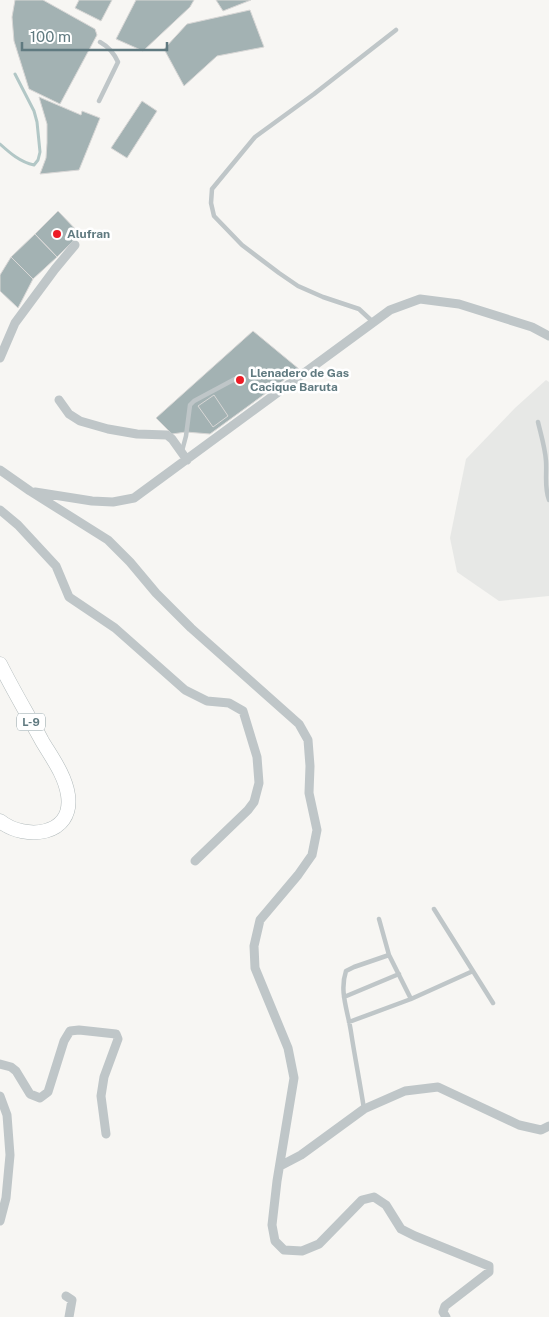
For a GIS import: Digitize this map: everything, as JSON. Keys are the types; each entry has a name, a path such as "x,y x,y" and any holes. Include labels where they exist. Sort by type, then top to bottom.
{"main road":[{"name":"L-9","path":"0,664 64,779 69,805 66,815 60,823 40,832 26,833 18,831 0,821"}],"street":[{"path":"0,358 15,323 75,245"},
{"path":"30,491 92,501 113,502 134,498 185,455 390,310 420,299 459,304 532,327 549,336"},
{"path":"59,400 69,414 80,421 108,429 137,434 167,435 185,455"},
{"path":"0,470 108,540 185,622 299,724 308,740 310,766 309,793 318,830 312,855 298,875 260,920 254,946 255,968 288,1048 294,1078 272,1226 275,1241 284,1250 302,1251 319,1244 362,1200 374,1197 386,1205 401,1230 489,1266 489,1272 445,1306 443,1312 446,1317"},
{"path":"0,510 18,525 56,566 69,597 115,628 185,690 207,701 229,703 243,711 257,756 258,783 254,802 195,861"},
{"path":"0,1064 11,1067 16,1071 30,1094 40,1098 48,1092 64,1041 70,1032 79,1030 116,1034 118,1039 104,1077 101,1096 106,1134"},
{"path":"280,1166 301,1156 364,1109 405,1091 438,1087 519,1125 542,1130 549,1126"},
{"path":"0,1096 7,1115 10,1156 6,1198 0,1221"},
{"path":"66,1296 72,1300 69,1317"}],"lane":[{"path":"373,322 359,309 298,286 242,244 214,216 211,203 212,189 256,137 396,30"},
{"path":"99,101 118,62 108,47 100,42"},
{"path":"185,455 190,405 235,378"},
{"path":"538,422 544,444 546,488 549,500"},
{"path":"434,909 493,1003"},
{"path":"379,919 389,955 411,999"},
{"path":"364,1109 343,988 346,971 389,955"},
{"path":"349,1022 411,999 473,971"},
{"path":"344,997 399,974"}],"shaded area":[{"path":"546,380 549,382 549,596 499,601 457,572 450,538 466,459 515,408"}],"building":[{"path":"15,0 43,0 95,29 97,35 60,104 29,89 14,41 12,17"},
{"path":"79,0 112,0 101,21 75,8"},
{"path":"136,0 194,0 190,7 143,51 116,39"},
{"path":"216,0 251,0 223,11"},
{"path":"250,10 264,47 217,56 184,86 164,49 187,24"},
{"path":"39,97 81,115 82,111 100,118 79,170 40,174 46,158 47,124"},
{"path":"142,101 157,111 127,158 111,148"},
{"name":"Alufran","path":"58,211 80,234 57,257 35,234"},
{"path":"35,234 57,257 33,279 11,257"},
{"path":"11,257 33,279 18,308 0,291 0,275"},
{"name":"Llenadero de Gas Cacique Baruta","path":"253,331 299,369 210,434 186,432 172,434 156,418"},
{"path":"214,395 228,416 213,427 198,406"}],"waterway":[{"path":"0,144 24,162 34,165 38,160 40,152 37,122 34,111 15,74"}],"place":[{"name":"Alufran","path":"57,234"},
{"name":"Llenadero de Gas Cacique Baruta","path":"240,380"}]}
